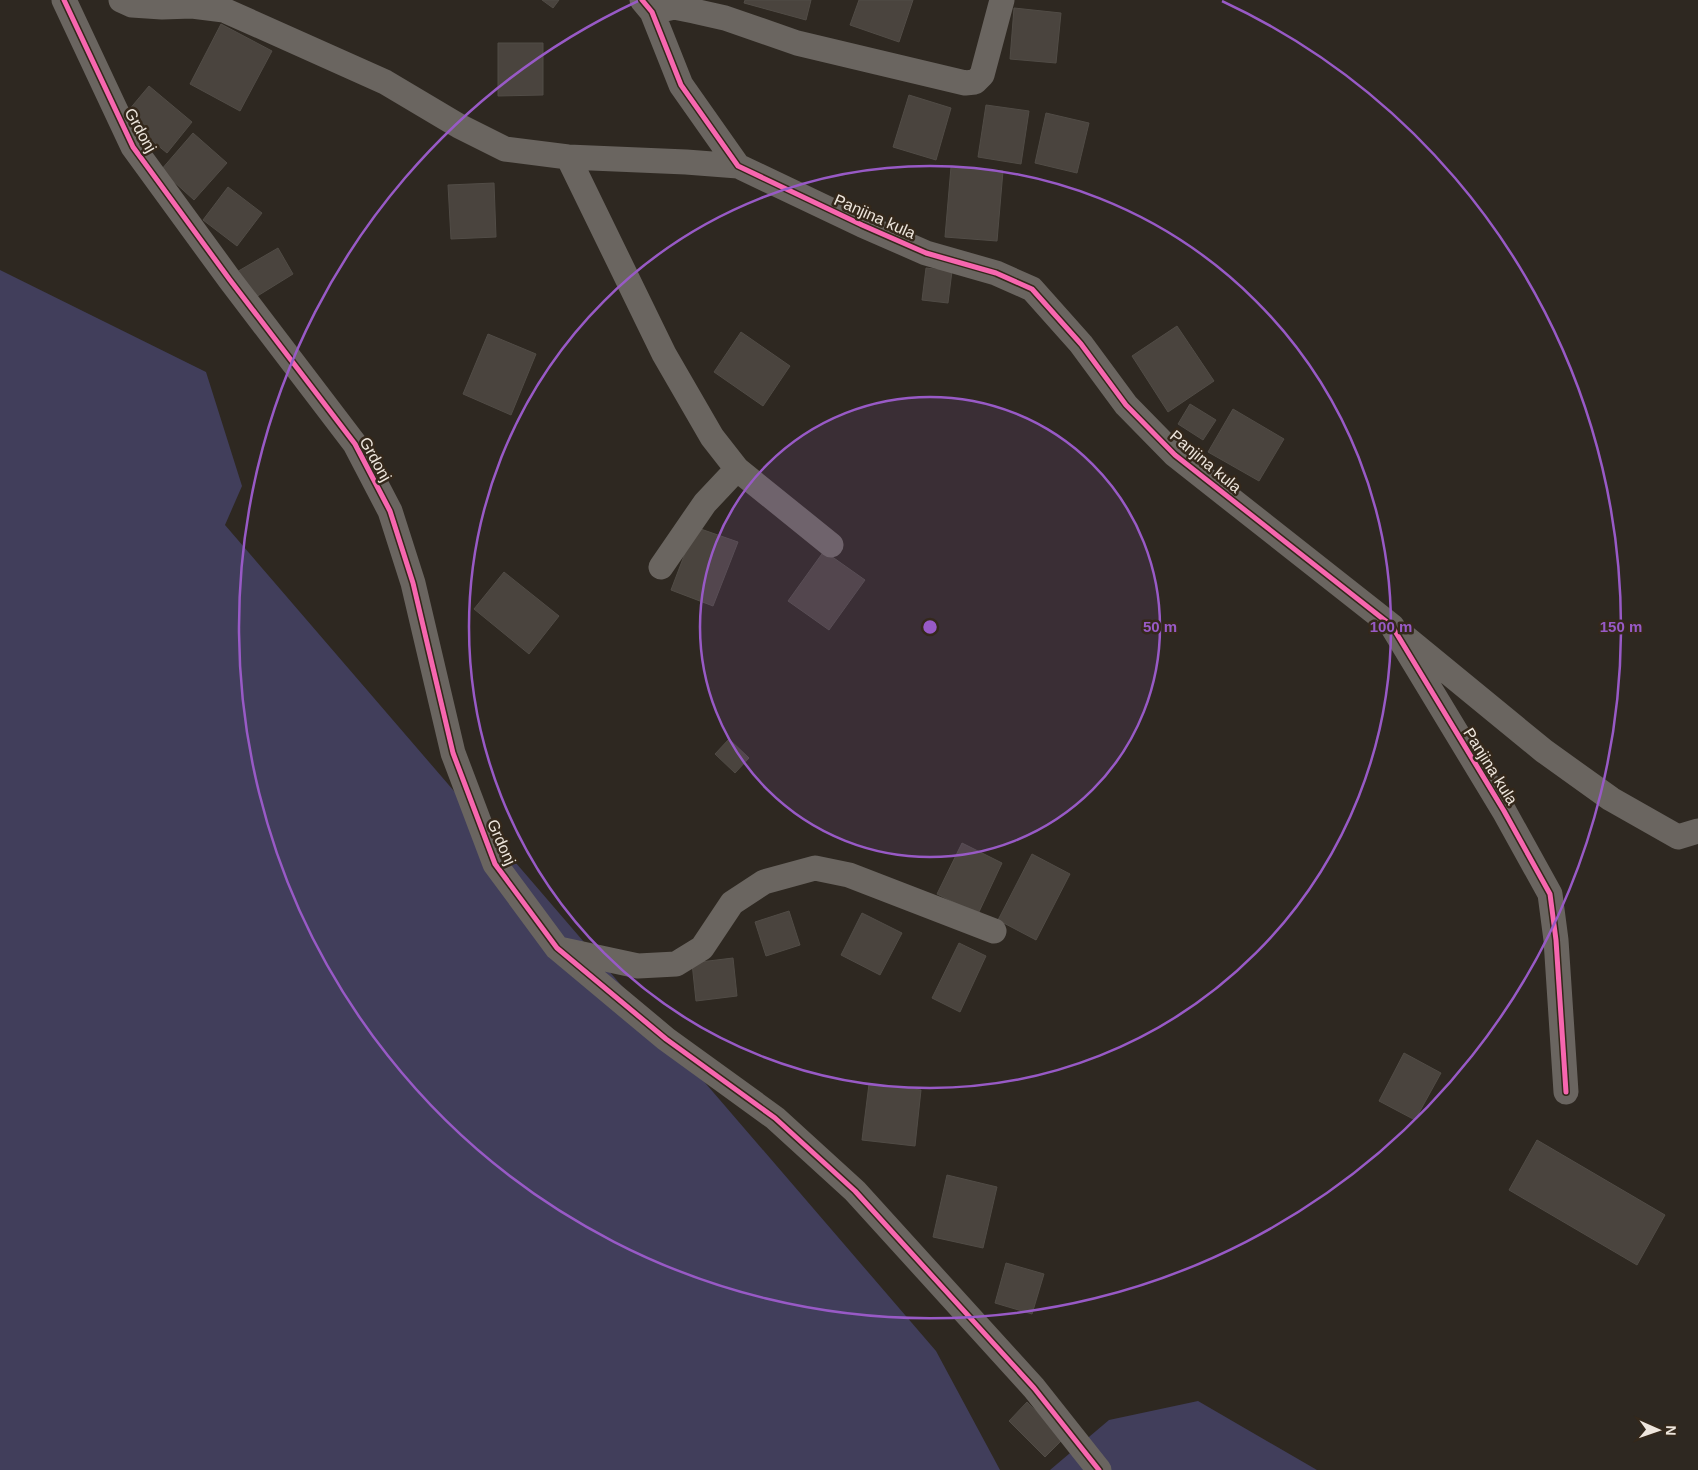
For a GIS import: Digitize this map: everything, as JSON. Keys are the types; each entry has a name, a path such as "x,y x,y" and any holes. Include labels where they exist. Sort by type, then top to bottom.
{"street":[{"name":"Grdonj","path":"64,0 133,147 230,280 355,444 390,511 413,583 453,753 495,864 557,948 666,1040 775,1118 855,1191 1034,1388 1099,1470"},
{"path":"121,0 132,6 192,6 224,10 385,82 459,126 505,149 568,157 738,166"},
{"path":"647,6 674,7 725,18 797,43 965,83 975,82 982,75 1002,0"},
{"name":"Panjina kula","path":"647,6 681,85 738,166 926,253 996,273 1032,289 1082,344 1126,405 1175,455 1392,626 1504,811 1550,894 1556,940 1566,1092"},
{"path":"568,157 664,354 712,437 737,469 831,545"},
{"path":"661,567 705,503 737,469"},
{"path":"1392,626 1544,751 1611,799 1678,837 1698,831"},
{"path":"557,948 638,966 676,964 702,948 732,903 764,882 815,868 849,875 994,931"}],"shaded area":[{"path":"0,270 206,372 242,486 225,525 936,1351 1000,1470 0,1470"},
{"path":"1198,1401 1317,1470 1050,1470 1109,1420"}],"building":[{"path":"542,0 559,0 553,8"},
{"path":"745,0 811,0 806,20 744,3"},
{"path":"859,0 913,0 899,42 850,25"},
{"path":"1014,8 1061,13 1056,63 1010,59"},
{"path":"221,24 272,51 240,111 190,84"},
{"path":"498,43 543,43 543,95 498,96"},
{"path":"149,86 192,122 167,153 123,117"},
{"path":"909,95 951,108 936,160 893,147"},
{"path":"986,105 1029,111 1021,164 978,157"},
{"path":"1046,113 1089,123 1077,173 1035,163"},
{"path":"193,133 227,163 194,200 161,170"},
{"path":"951,167 1003,171 997,241 945,237"},
{"path":"494,183 496,237 451,239 448,185"},
{"path":"228,187 262,213 237,246 203,220"},
{"path":"278,248 293,274 251,300 235,273"},
{"path":"926,268 952,271 948,303 922,300"},
{"path":"1177,326 1214,381 1168,412 1132,356"},
{"path":"741,332 790,366 763,406 714,372"},
{"path":"488,334 536,354 511,415 463,394"},
{"path":"1190,404 1216,420 1203,440 1178,424"},
{"path":"1233,409 1284,439 1259,481 1208,452"},
{"path":"695,527 738,542 713,606 671,590"},
{"path":"824,551 865,580 829,630 788,601"},
{"path":"504,572 559,616 529,654 474,609"},
{"path":"729,739 749,758 735,773 715,754"},
{"path":"962,843 1002,863 978,914 937,894"},
{"path":"1032,854 1070,874 1036,940 998,920"},
{"path":"789,911 800,945 766,956 755,922"},
{"path":"862,913 902,933 880,975 841,955"},
{"path":"959,943 986,956 960,1012 932,998"},
{"path":"733,958 737,996 696,1001 692,963"},
{"path":"1404,1053 1441,1073 1415,1120 1379,1101"},
{"path":"869,1084 921,1090 915,1146 862,1140"},
{"path":"1537,1140 1665,1215 1637,1265 1509,1190"},
{"path":"947,1175 997,1187 983,1248 933,1237"},
{"path":"1006,1263 1044,1274 1032,1314 995,1303"},
{"path":"1027,1402 1063,1439 1045,1457 1009,1421"}],"cycle path":[{"path":"64,0 133,147 230,280 355,444 390,511 413,583 453,753 495,864 557,948 666,1039 775,1118 855,1191 1034,1388 1099,1470"},
{"path":"642,0 652,12 681,85 738,166 926,253 996,273 1032,289 1081,344 1126,405 1175,455 1392,626 1504,811 1550,894 1556,940 1566,1092"}]}
